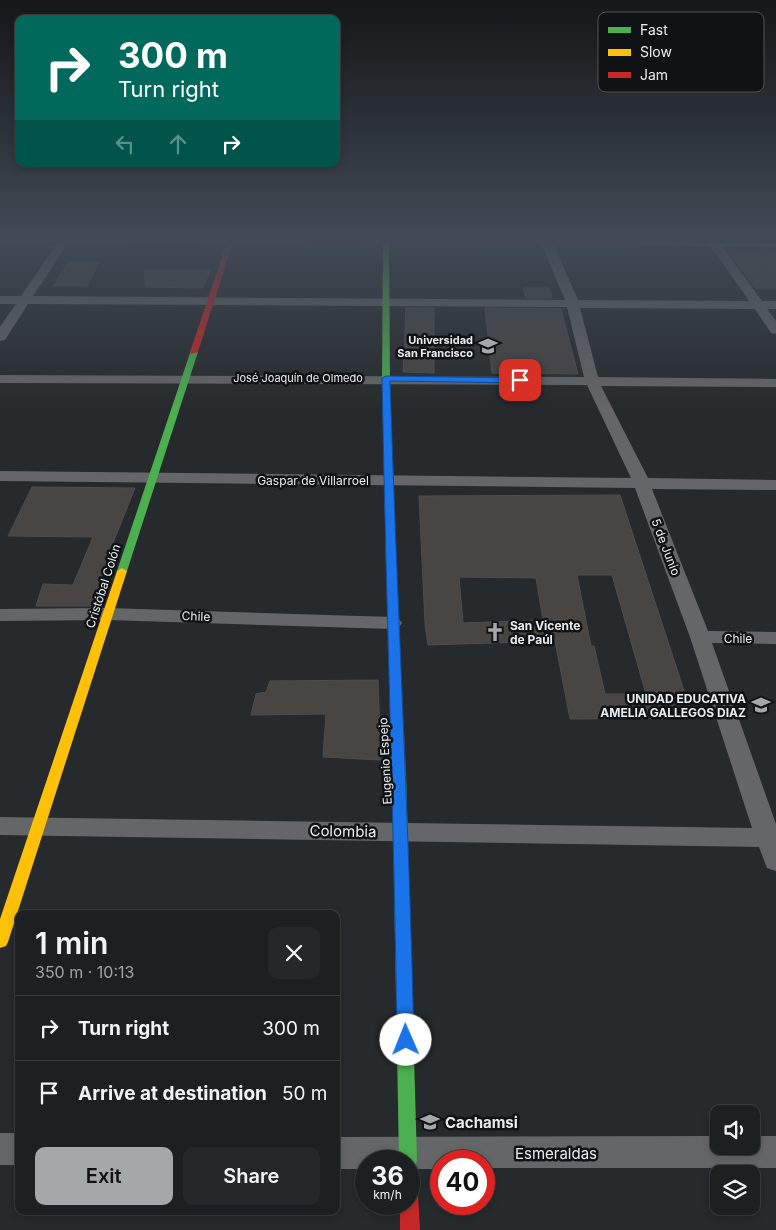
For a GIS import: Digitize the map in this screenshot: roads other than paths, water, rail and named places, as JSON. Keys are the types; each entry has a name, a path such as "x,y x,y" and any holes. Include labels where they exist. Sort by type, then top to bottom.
{"street":[{"path":"0,337 27,296"},
{"name":"Cristóbal Colón","path":"0,942 212,296"},
{"name":"Eugenio Espejo","path":"386,296 388,481 392,623 402,832 408,1150"},
{"name":"5 de Junio","path":"570,296 592,381 641,482 700,637 772,838 776,861"},
{"path":"753,296 776,330"},
{"path":"0,300 210,303 386,302 776,305"},
{"name":"José Joaquín de Olmedo","path":"0,379 386,378 776,383"},
{"name":"Gaspar de Villarroel","path":"0,476 776,484"},
{"name":"Chile","path":"0,615 108,614 392,623"},
{"name":"Chile","path":"700,637 776,638"},
{"name":"Colombia","path":"0,826 38,825 772,838"},
{"path":"0,1149 15,1149"},
{"name":"Esmeraldas","path":"340,1152 355,1153"},
{"name":"Esmeraldas","path":"420,1157 776,1152"},
{"path":"410,1215 410,1230"}],"place":[{"name":"Universidad San Francisco","path":"488,346"},
{"name":"San Vicente de Paúl","path":"495,632"},
{"name":"UNIDAD EDUCATIVA AMELIA GALLEGOS DIAZ","path":"761,705"},
{"name":"Cachamsi","path":"430,1122"}]}
